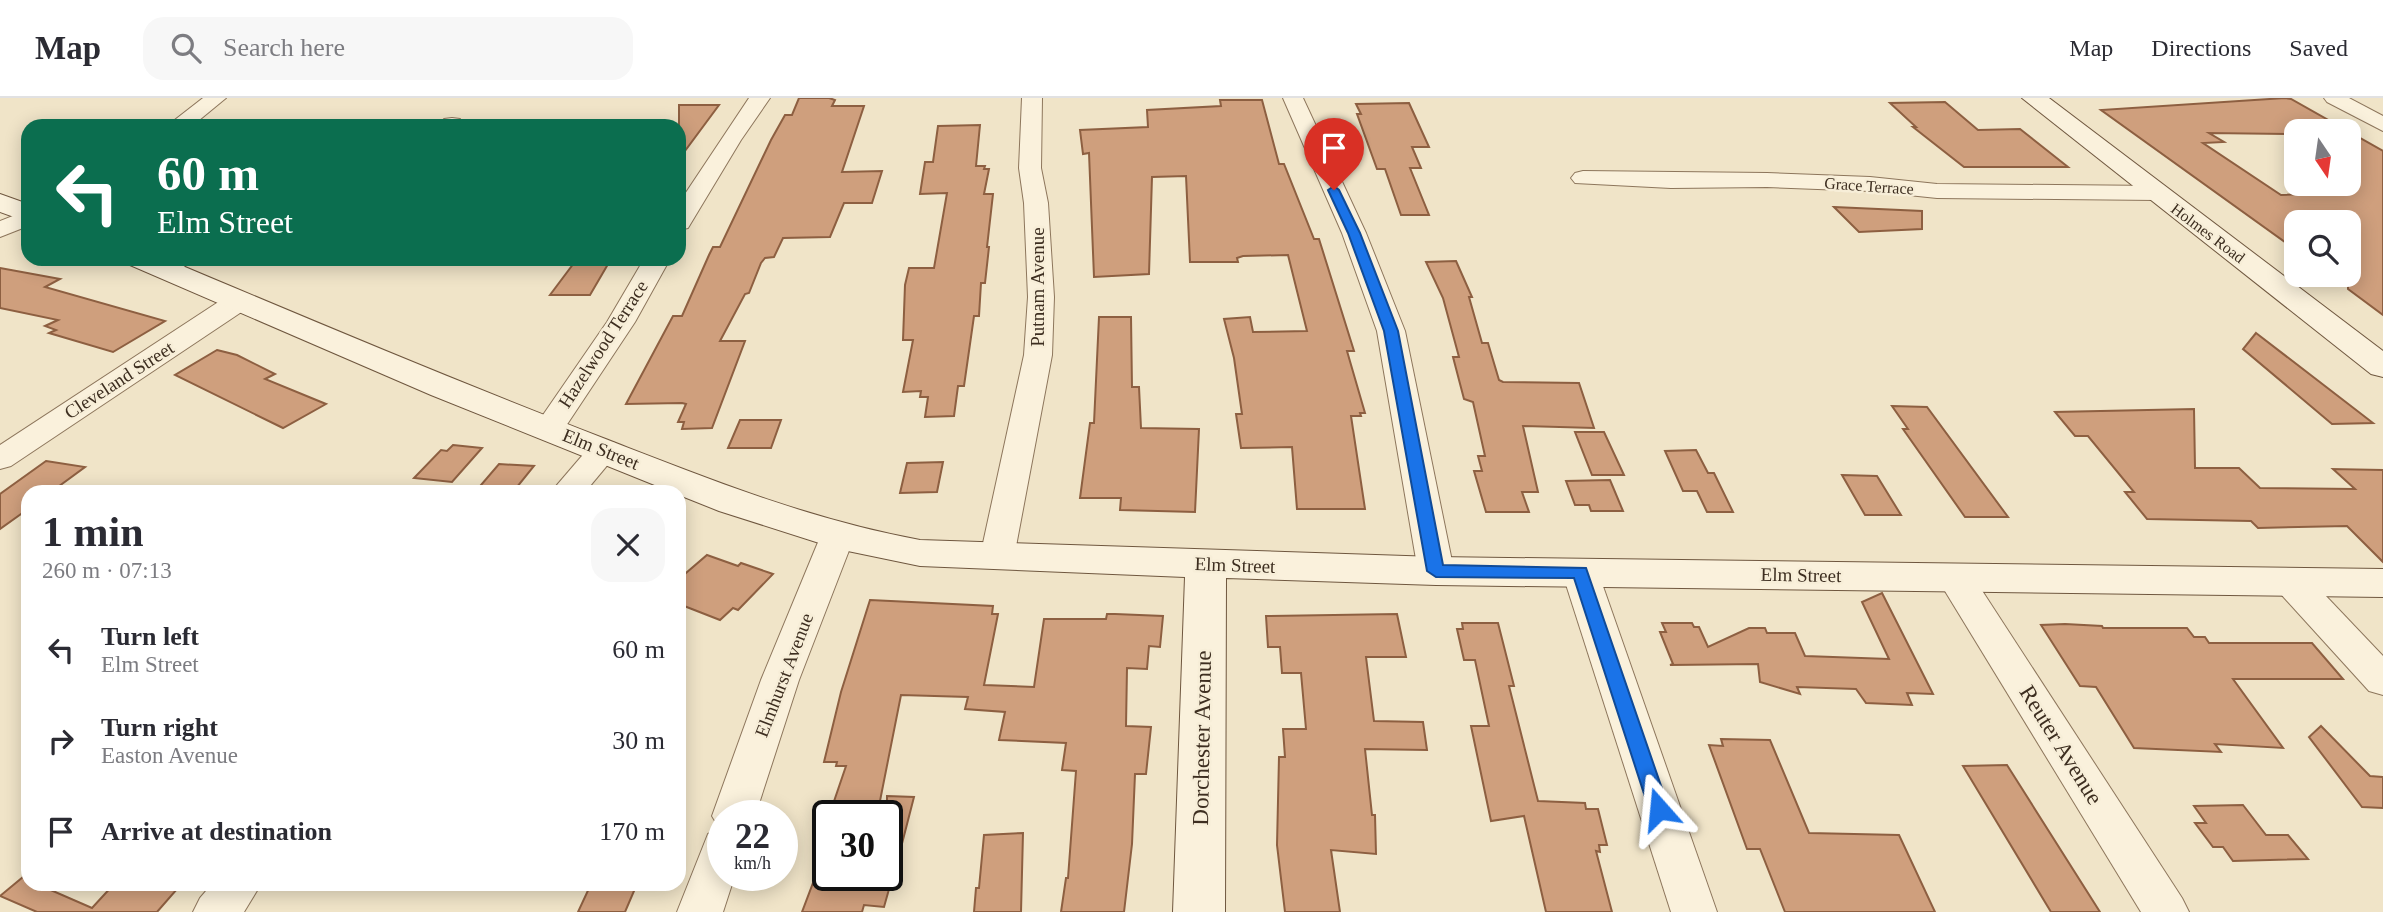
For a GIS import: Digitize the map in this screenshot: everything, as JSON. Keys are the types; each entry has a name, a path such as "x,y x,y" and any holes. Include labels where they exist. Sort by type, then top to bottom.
{"street":[{"path":"188,119 216,98"},
{"path":"686,212 730,140 760,98"},
{"name":"Putnam Avenue","path":"997,557 1038,355 1041,297 1036,203 1030,168 1032,98"},
{"path":"1293,98 1354,233 1391,331 1436,571"},
{"name":"Holmes Road","path":"2034,98 2383,367"},
{"path":"2334,98 2383,125"},
{"name":"Grace Terrace","path":"1583,178 1767,180 1950,191 2156,193"},
{"path":"0,202 21,212"},
{"path":"0,230 21,219"},
{"name":"Elm Street","path":"168,266 239,301 443,388 733,502 838,535 920,553 1436,571 2383,583"},
{"name":"Hazelwood Terrace","path":"549,428 621,322 653,266"},
{"name":"Cleveland Street","path":"0,459 239,301"},
{"path":"573,485 604,450"},
{"name":"Elmhurst Avenue","path":"739,800 780,680 838,535"},
{"name":"Dorchester Avenue","path":"1199,912 1206,564"},
{"path":"1580,572 1694,912"},
{"name":"Reuter Avenue","path":"1955,578 2166,912"},
{"path":"2292,583 2383,681"},
{"path":"699,912 707,890"},
{"path":"216,912 233,891"}],"building":[{"path":"799,98 829,98 835,100 832,106 864,106 842,172 882,171 872,203 844,203 830,237 783,238 774,257 765,258 761,263 749,293 745,294 720,341 745,341 712,428 682,429 684,422 678,422 686,404 626,404 673,316 682,316 713,247 720,247 771,140 785,115 792,115"},
{"path":"2291,99 2327,119 2284,119 2284,134 2209,133 2224,142 2203,143 2284,196 2361,196 2361,138 2383,151 2383,315 2348,289 2361,287 2361,210 2284,210 2284,241 2101,110"},
{"path":"1220,100 1262,100 1279,164 1284,164 1314,239 1319,239 1354,351 1347,351 1365,413 1351,416 1365,509 1297,509 1292,447 1241,448 1236,414 1242,414 1234,358 1224,319 1250,317 1253,332 1307,331 1288,255 1243,256 1237,258 1238,262 1190,262 1186,176 1152,177 1149,274 1094,277 1089,153 1083,154 1080,130 1148,127 1147,110 1221,106"},
{"path":"1945,102 1978,130 2020,129 2068,167 1964,167 1913,127 1916,127 1890,103"},
{"path":"1409,103 1429,147 1412,147 1421,168 1410,168 1429,215 1401,215 1385,169 1377,169 1357,114 1361,114 1356,104"},
{"path":"679,105 719,105 686,150 686,119 679,119"},
{"path":"980,125 976,166 989,169 984,194 993,194 985,283 981,283 979,316 974,316 964,386 958,386 954,416 925,417 928,397 920,397 921,391 903,392 913,340 903,340 905,285 909,268 934,268 947,193 920,194 925,162 933,162 938,126"},
{"path":"1834,207 1922,211 1922,229 1859,232"},
{"path":"1456,261 1472,297 1469,297 1482,343 1488,343 1499,380 1579,383 1594,428 1523,426 1538,492 1522,492 1529,512 1486,512 1474,471 1482,471 1478,456 1485,456 1473,402 1464,399 1453,357 1459,357 1443,298 1426,262"},
{"path":"572,266 607,266 590,295 550,295"},
{"path":"0,268 60,279 45,287 165,321 113,352 49,333 56,330 45,326 58,320 0,308"},
{"path":"1099,317 1131,317 1132,387 1139,387 1141,428 1199,429 1195,512 1120,510 1121,498 1080,498 1090,423 1094,423"},
{"path":"2256,333 2373,423 2332,424 2243,349"},
{"path":"217,350 237,355 275,374 265,379 326,404 283,428 175,375"},
{"path":"1892,406 1927,407 2008,517 1965,517 1903,429 1908,429"},
{"path":"2194,409 2195,468 2239,468 2260,488 2355,489 2333,469 2383,470 2383,562 2347,526 2258,528 2251,521 2147,519 2125,492 2134,492 2088,436 2075,436 2055,412"},
{"path":"740,420 781,420 771,448 728,448"},
{"path":"1575,432 1604,432 1624,475 1592,475"},
{"path":"453,445 482,448 452,482 414,478 441,450 447,451"},
{"path":"1696,450 1708,473 1714,473 1733,512 1707,512 1697,491 1683,491 1665,451"},
{"path":"46,461 85,467 61,485 21,485 21,514 0,529 0,494"},
{"path":"943,462 937,492 900,493 907,463"},
{"path":"499,464 534,466 519,485 481,485"},
{"path":"1842,475 1877,476 1901,515 1865,515"},
{"path":"1610,480 1623,511 1591,511 1589,505 1575,505 1566,481"},
{"path":"707,555 773,574 738,610 733,608 720,620 686,607 686,573"},
{"path":"1882,593 1933,694 1907,693 1912,705 1866,703 1856,689 1797,687 1800,694 1760,682 1758,664 1670,665 1673,664 1660,632 1666,632 1662,623 1692,623 1694,627 1699,627 1708,647 1749,628 1765,628 1767,633 1795,633 1805,656 1889,659 1862,602"},
{"path":"870,600 993,606 992,614 998,614 984,685 1034,687 1044,619 1106,619 1107,614 1163,616 1160,647 1149,646 1147,669 1127,668 1126,726 1151,727 1146,774 1135,774 1132,844 1124,912 1061,912 1068,878 1076,771 1062,770 1066,743 999,740 1005,712 965,709 968,697 901,695 880,800 834,800 846,766 836,766 837,762 824,762 841,692"},
{"path":"1397,614 1406,657 1366,657 1374,721 1423,722 1427,750 1365,749 1372,815 1375,815 1376,854 1331,850 1340,912 1285,912 1277,845 1279,757 1285,757 1283,729 1306,729 1301,673 1282,673 1280,647 1268,647 1266,616"},
{"path":"1462,623 1498,623 1514,686 1509,686 1538,801 1585,803 1586,809 1598,809 1607,845 1599,845 1600,852 1596,851 1612,912 1546,912 1524,816 1491,821 1471,726 1489,726 1475,660 1464,660 1457,629 1463,629"},
{"path":"2065,624 2103,628 2187,628 2194,637 2205,637 2209,643 2312,643 2343,679 2233,679 2283,748 2215,744 2221,752 2134,748 2096,687 2080,686 2041,625"},
{"path":"2321,726 2370,776 2383,777 2383,808 2362,807 2309,737"},
{"path":"1721,739 1770,740 1809,833 1899,835 1935,912 1785,912 1760,849 1747,849 1709,745 1723,746"},
{"path":"2007,765 2100,912 2051,912 1963,766"},
{"path":"887,796 914,797 903,840 903,800 887,800"},
{"path":"2243,805 2266,835 2288,835 2308,859 2233,861 2223,847 2213,847 2195,823 2206,823 2194,806"},
{"path":"1023,833 1021,912 974,912 984,835"},
{"path":"21,879 21,891 53,891 92,908 108,891 175,891 157,912 37,912 0,896"},
{"path":"812,886 812,891 888,891 884,907 864,905 862,912 802,912"},
{"path":"588,891 634,891 625,912 578,912"}],"route":[{"path":"1334,190 1354,233 1391,331 1436,571 1580,572 1659,809"}]}
